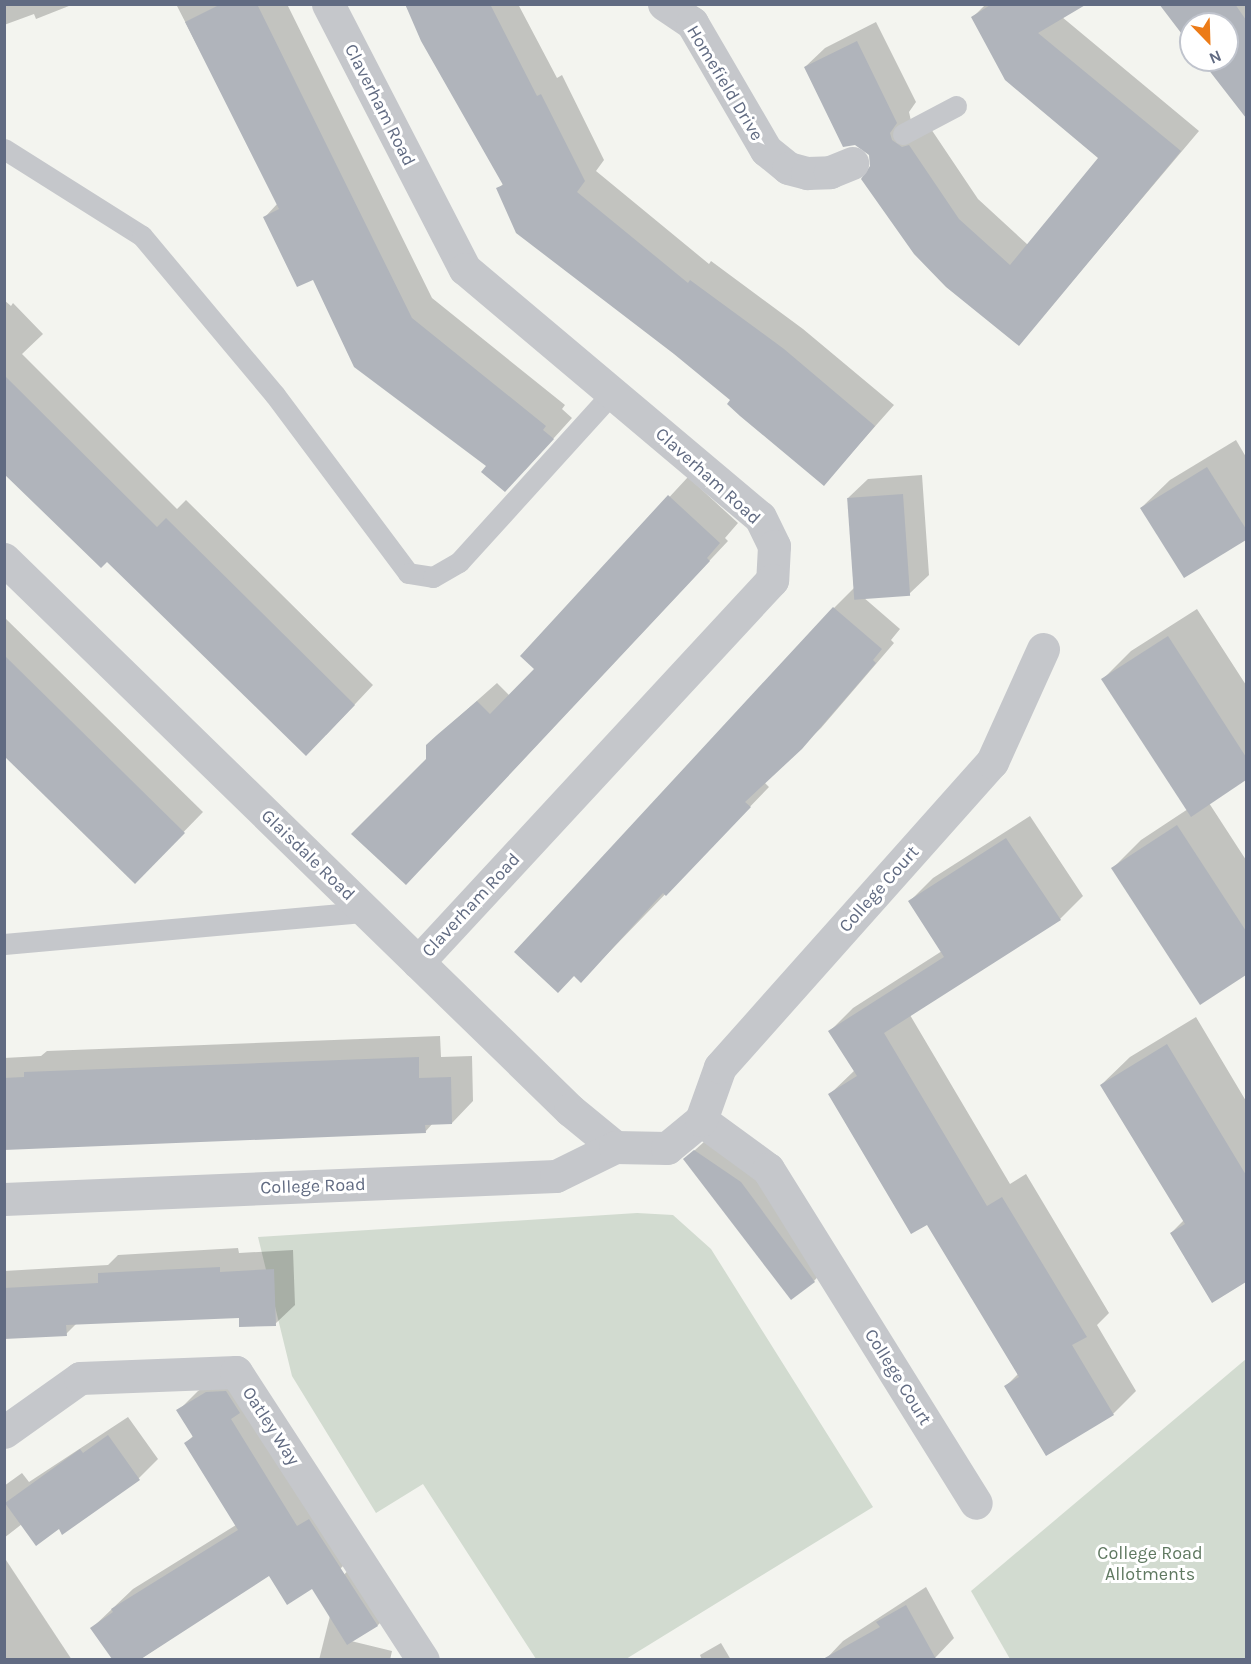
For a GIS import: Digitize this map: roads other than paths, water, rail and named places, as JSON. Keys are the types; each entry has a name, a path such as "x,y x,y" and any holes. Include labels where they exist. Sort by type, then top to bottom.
{"street":[{"name":"Claverham Road","path":"328,4 465,269 760,517 774,546 772,580 418,962"},
{"name":"Homefield Drive","path":"664,4 692,23 766,150 788,168 807,174 830,172 852,163"},
{"name":"Glaisdale Road","path":"4,559 570,1110 615,1147"},
{"name":"College Court","path":"976,1503 768,1169 701,1120 720,1067 992,762 1043,649"},
{"path":"615,1147 667,1148 701,1120"},
{"name":"College Road","path":"4,1199 556,1176 615,1147"},
{"name":"Oatley Way","path":"4,1432 80,1378 236,1372 423,1659"}],"lane":[{"path":"903,134 956,106"},
{"path":"4,149 142,236 274,395 408,573 433,577 459,562 612,393"},
{"path":"4,944 366,912"}],"park label":[{"name":"College Road Allotments","path":"1150,1564"}]}
